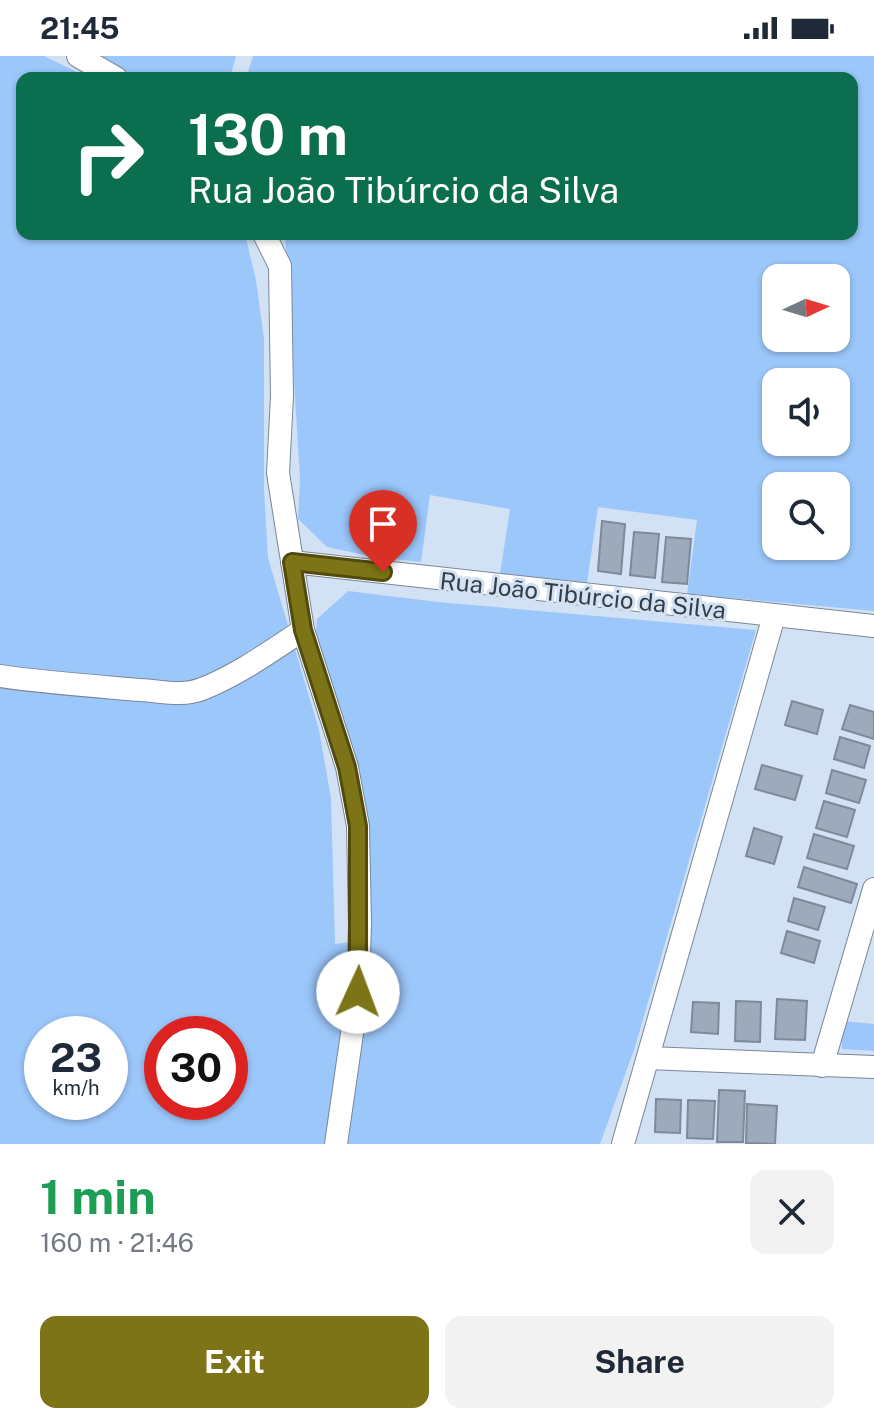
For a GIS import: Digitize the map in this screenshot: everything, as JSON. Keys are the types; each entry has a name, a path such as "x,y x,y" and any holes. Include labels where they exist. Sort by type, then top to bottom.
{"street":[{"path":"78,56 106,72"},
{"path":"267,240 280,266 282,396 278,473 303,630 347,767 358,826 358,992 336,1144"},
{"name":"Rua João Tibúrcio da Silva","path":"292,562 874,626"},
{"path":"623,1144 774,616"},
{"path":"0,676 45,684 179,694 200,690 242,669 303,630"},
{"path":"822,1066 874,889"},
{"path":"648,1058 874,1067"}],"shaded area":[{"path":"0,56 44,56 77,72 16,72 16,240 246,240 256,280 264,339 264,490 268,558 319,730 331,798 335,944 366,940 315,642 317,619 348,591 756,630 635,1047 600,1144 0,1144"},
{"path":"90,56 236,56 232,72 118,72"},
{"path":"253,56 874,56 874,611 687,594 697,520 598,507 587,583 500,574 510,509 430,495 421,562 374,557 327,547 298,519 300,479 285,240 858,240 858,72 248,72"},
{"path":"842,1021 874,1024 874,1051 842,1049"}],"building":[{"path":"602,521 625,524 621,574 598,571"},
{"path":"634,532 659,534 655,578 630,575"},
{"path":"666,537 691,539 687,584 662,582"},
{"path":"792,701 823,710 817,734 785,725"},
{"path":"850,705 874,712 874,739 842,729"},
{"path":"840,737 870,746 864,768 834,759"},
{"path":"762,765 802,776 795,800 755,789"},
{"path":"832,770 866,780 859,803 826,793"},
{"path":"824,801 855,810 847,837 816,828"},
{"path":"754,828 782,837 774,864 746,856"},
{"path":"814,834 854,846 847,869 807,858"},
{"path":"804,867 857,884 851,903 798,887"},
{"path":"794,898 825,907 818,930 788,921"},
{"path":"787,931 820,941 814,963 781,953"},
{"path":"777,999 807,1001 805,1040 775,1039"},
{"path":"736,1001 761,1002 760,1042 735,1041"},
{"path":"693,1002 719,1003 718,1034 691,1032"},
{"path":"719,1090 745,1091 743,1142 717,1142"},
{"path":"656,1099 681,1100 680,1133 655,1132"},
{"path":"688,1100 715,1101 713,1139 687,1138"},
{"path":"747,1104 777,1106 775,1144 746,1143"}],"route":[{"path":"358,992 358,826 347,767 303,630 292,562 383,572"}]}
